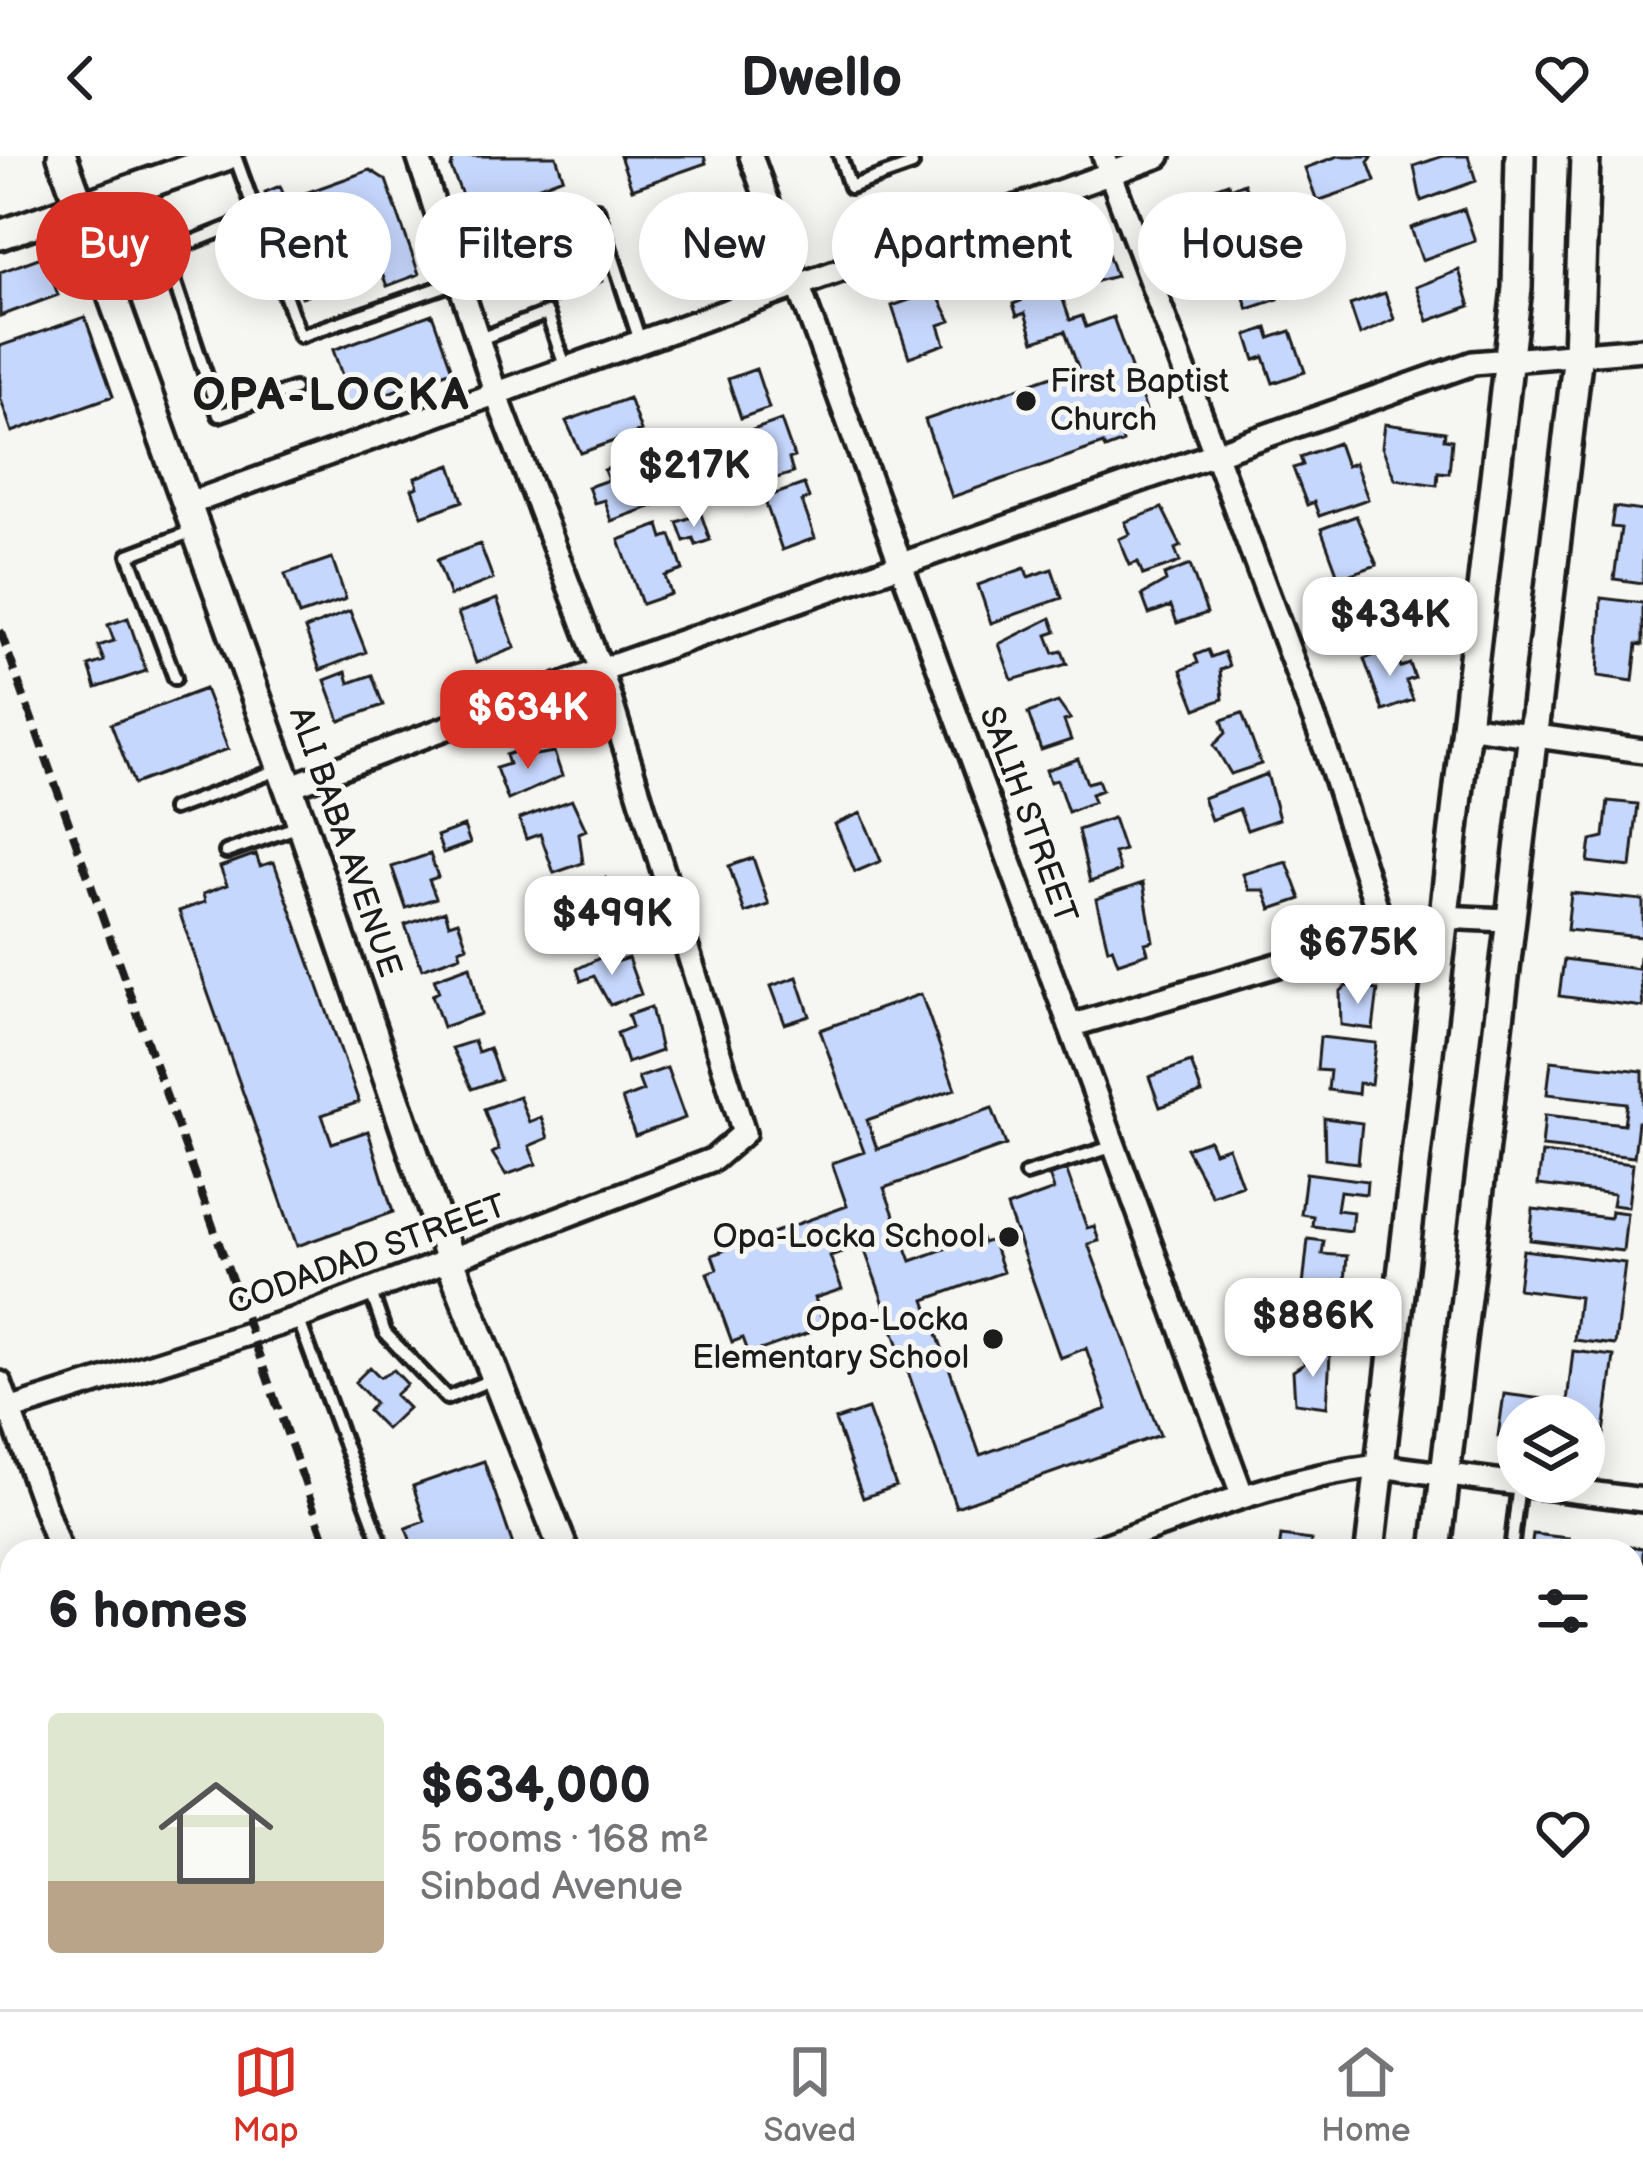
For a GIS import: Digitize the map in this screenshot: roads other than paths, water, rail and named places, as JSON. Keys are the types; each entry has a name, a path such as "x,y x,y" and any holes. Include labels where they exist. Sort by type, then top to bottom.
{"street":[{"name":"ALI BABA AVENUE","path":"62,156 74,192"},
{"path":"126,192 231,156"},
{"path":"418,156 430,192"},
{"name":"SALIH STREET","path":"751,156 763,192"},
{"path":"808,281 1107,165 1160,156"},
{"path":"1371,1539 1517,288 1520,156"},
{"path":"1437,1539 1507,920 1578,353 1585,156"},
{"path":"1107,165 1326,750 1384,931"},
{"path":"0,235 36,223"},
{"name":"ALI BABA AVENUE","path":"113,300 302,825 451,1263 559,1539"},
{"path":"465,300 601,670"},
{"path":"192,517 495,391 756,300"},
{"name":"SALIH STREET","path":"801,300 1243,1497"},
{"path":"285,777 902,568 1473,363 1643,350"},
{"name":"CODADAD STREET","path":"5,1411 298,1318 451,1263 714,1159 744,1132 601,670"},
{"path":"1466,726 1643,752"},
{"path":"1070,1026 1441,917 1507,920"},
{"path":"0,1383 5,1411 55,1539"},
{"path":"1124,1539 1243,1497 1339,1470 1380,1466 1497,1481"},
{"path":"1605,1495 1643,1500"}],"lane":[{"path":"231,156 301,336 415,296"},
{"path":"840,156 850,187 912,165 910,156"},
{"path":"615,263 640,340"},
{"path":"180,300 219,415 294,389"},
{"path":"478,340 547,313 565,367"},
{"path":"175,679 129,555 192,517"},
{"path":"173,808 285,777"},
{"path":"226,852 302,825"},
{"path":"1026,1174 1114,1146"},
{"path":"371,1292 385,1333 447,1398 496,1378"},
{"path":"298,1318 380,1539"},
{"path":"1512,1539 1516,1503"}],"railway":[{"path":"0,630 325,1539"}],"place":[{"name":"First Baptist Church","path":"1026,401"},
{"name":"Opa-Locka School","path":"1009,1237"},
{"name":"Opa-Locka Elementary School","path":"993,1339"}],"district":[{"name":"OPA-LOCKA","path":"332,396"}]}
